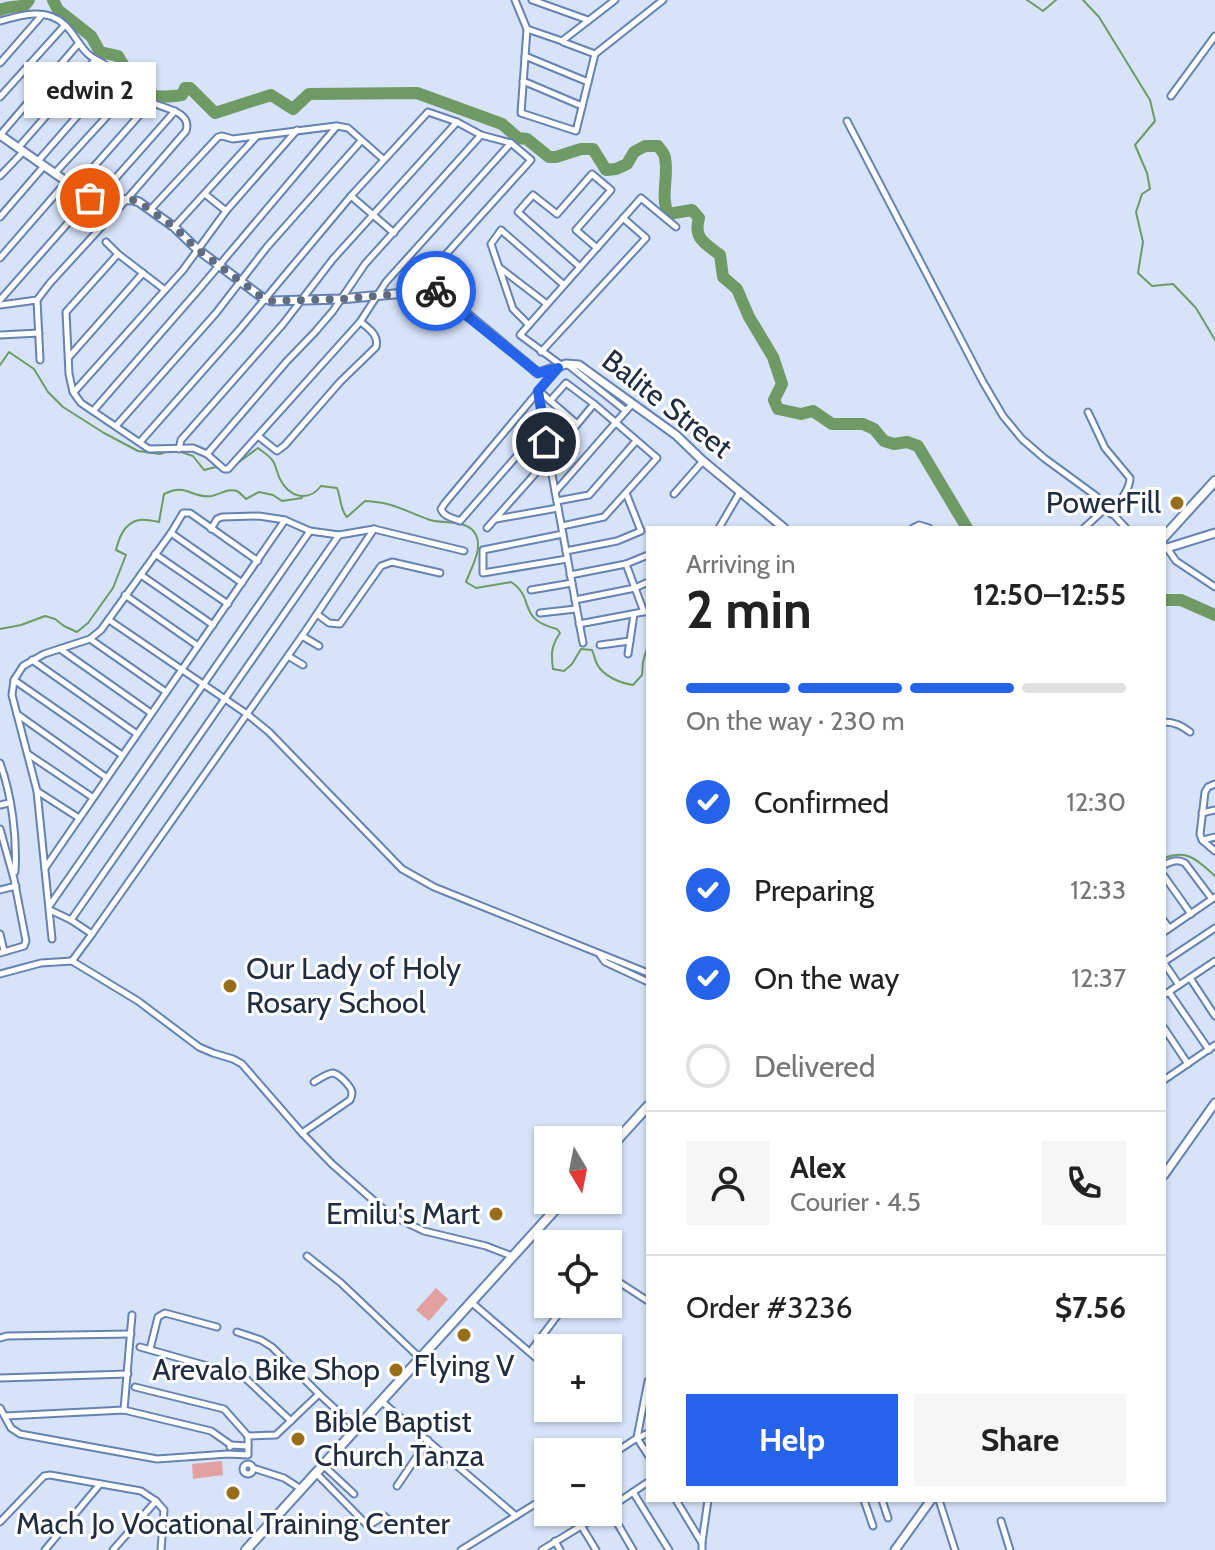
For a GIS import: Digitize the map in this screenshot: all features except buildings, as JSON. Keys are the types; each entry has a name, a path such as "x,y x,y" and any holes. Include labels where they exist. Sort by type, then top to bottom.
{"main road":[{"path":"1166,535 1215,481"},
{"path":"622,1135 646,1108"},
{"path":"537,1230 551,1214"},
{"path":"246,1550 534,1233"}],"street":[{"path":"515,0 527,29 521,113 576,131 595,54 663,0"},
{"path":"532,0 589,21"},
{"path":"562,41 612,0"},
{"path":"0,63 43,14"},
{"path":"0,21 22,15 55,17 87,53 102,62 131,90 175,111 188,124 186,131 37,300 40,360"},
{"path":"0,97 65,25"},
{"path":"527,29 595,54"},
{"path":"1171,96 1215,36"},
{"path":"79,43 0,135 94,198 139,202 174,227 197,249 263,298 272,301 412,292 531,160 511,143 481,135 428,112 383,159 263,298 231,339 140,442"},
{"path":"525,56 588,82"},
{"path":"0,176 95,60"},
{"path":"0,217 113,75"},
{"path":"523,81 582,106"},
{"path":"55,173 131,90"},
{"path":"75,188 151,102"},
{"path":"0,302 175,111"},
{"path":"847,121 1003,416 1022,439 1096,496 1124,526"},
{"path":"179,449 181,440 283,324 333,259 457,122"},
{"path":"150,210 222,136 233,139 337,126 348,128 383,159"},
{"path":"93,411 337,126"},
{"path":"73,392 183,270 226,211 297,130"},
{"path":"207,454 333,311 365,264 481,135"},
{"path":"174,227 256,136"},
{"path":"116,426 361,141"},
{"path":"118,254 66,312 69,374 73,392 81,403 149,449 193,448 228,469 360,322 386,282 511,143"},
{"path":"580,267 518,212 533,195 557,214 592,174 611,190 576,230 597,248"},
{"path":"0,258 67,181"},
{"path":"205,194 226,211"},
{"path":"351,196 394,233"},
{"path":"543,426 460,521 443,512 441,509 445,503 562,366 520,335 641,198 676,227"},
{"path":"541,352 646,238 623,218"},
{"path":"529,325 513,309 491,244 501,230 564,285"},
{"path":"106,242 165,290"},
{"path":"499,267 547,304"},
{"path":"68,358 143,273"},
{"name":"Balite Street","path":"412,292 438,290 538,373 579,365 629,408 676,435 782,526"},
{"path":"0,302 37,300"},
{"path":"258,436 277,451 285,445 340,382 376,347 375,335 360,322"},
{"path":"0,335 39,333"},
{"name":"Balite Street","path":"550,401 566,383 636,441"},
{"path":"539,391 577,424"},
{"path":"539,391 583,643"},
{"path":"487,528 594,404"},
{"path":"555,492 629,408"},
{"path":"1088,412 1105,448 1130,478 1128,488 1111,514"},
{"path":"495,519 589,495 636,441 657,458 604,517 562,526"},
{"path":"674,494 703,461"},
{"path":"720,526 740,492"},
{"path":"566,551 617,541 641,531 626,493"},
{"path":"1086,526 1106,508"},
{"path":"52,939 37,791 15,712 12,695 14,680 23,666 32,660 90,639 101,630 171,533 180,515 190,513 258,561"},
{"path":"211,529 222,517 259,516 285,520 310,531 339,535 374,529 464,551"},
{"path":"45,868 285,520"},
{"path":"72,961 374,529"},
{"path":"49,908 310,531"},
{"path":"171,533 242,583"},
{"path":"1166,548 1215,533"},
{"path":"563,534 483,550 483,573 567,559"},
{"path":"71,920 339,535"},
{"path":"1166,549 1176,561 1215,587"},
{"path":"155,554 228,604"},
{"path":"570,575 626,564 646,556"},
{"path":"317,614 329,623 340,624 385,563 440,573"},
{"path":"579,624 646,612 626,564"},
{"path":"141,575 213,625"},
{"path":"531,590 572,583"},
{"path":"575,600 646,583"},
{"path":"125,595 198,646"},
{"path":"540,613 576,609"},
{"path":"628,654 634,614"},
{"path":"109,620 269,732 402,869 434,887 646,972"},
{"path":"302,636 319,646"},
{"path":"90,639 166,692"},
{"path":"600,645 630,641"},
{"path":"60,648 151,713"},
{"path":"288,656 303,665"},
{"path":"32,660 137,734"},
{"path":"14,680 122,755"},
{"path":"15,712 107,778"},
{"path":"1166,722 1190,732"},
{"path":"27,753 92,797"},
{"path":"0,763 16,852 15,882"},
{"path":"1215,784 1205,792 1199,828 1202,840 1215,851"},
{"path":"37,791 79,818"},
{"path":"0,805 9,803"},
{"path":"1202,813 1215,810"},
{"path":"0,829 15,882 26,941 24,946 2,952 0,934"},
{"path":"1202,840 1215,837"},
{"path":"1166,864 1180,860 1185,863 1214,898 1166,930"},
{"path":"1166,879 1191,914"},
{"path":"0,890 15,882"},
{"path":"49,908 92,934"},
{"path":"1166,961 1215,928"},
{"path":"600,954 605,962 646,981"},
{"path":"0,974 41,963 72,961 138,1001 199,1047 242,1064 332,1164 390,1215 424,1231 486,1246 513,1257"},
{"path":"1209,1050 1166,994 1213,962 1215,970"},
{"path":"1166,965 1179,985"},
{"path":"1190,978 1215,1016"},
{"path":"1166,1031 1188,1064"},
{"path":"1166,1077 1215,1045"},
{"path":"302,1133 350,1100 352,1094 340,1077 331,1073 314,1082"},
{"path":"1166,1172 1215,1103"},
{"path":"307,1256 341,1283 420,1358"},
{"path":"622,1284 646,1300"},
{"path":"471,1302 534,1356"},
{"path":"150,1349 158,1317 165,1313 217,1327"},
{"path":"124,1410 132,1315"},
{"path":"530,1352 556,1318"},
{"path":"237,1332 266,1343 356,1428"},
{"path":"0,1338 131,1334"},
{"path":"140,1347 243,1376 291,1421"},
{"path":"0,1378 128,1374"},
{"path":"135,1387 224,1409 248,1436 251,1466 284,1478 301,1489"},
{"path":"646,1391 637,1438 646,1452"},
{"path":"248,1436 276,1435 319,1394"},
{"path":"380,1400 516,1516"},
{"path":"0,1408 11,1428 20,1434 157,1459 248,1455"},
{"path":"5,1416 124,1410 211,1431 231,1445 248,1446"},
{"path":"622,1448 646,1434"},
{"path":"397,1486 428,1440"},
{"path":"228,1454 231,1445"},
{"path":"323,1465 354,1494"},
{"path":"316,1473 366,1524 384,1516 400,1530"},
{"path":"0,1522 44,1476 50,1475 141,1491 156,1501 164,1510 161,1550"},
{"path":"622,1500 646,1483"},
{"path":"45,1550 100,1484"},
{"path":"633,1492 669,1550"},
{"path":"113,1550 156,1501"},
{"path":"677,1502 702,1546"},
{"path":"702,1546 708,1502"},
{"path":"865,1502 873,1526"},
{"path":"883,1502 888,1518"},
{"path":"895,1550 930,1502"},
{"path":"940,1502 954,1549"},
{"path":"461,1550 534,1505"},
{"path":"1001,1521 1010,1550"},
{"path":"617,1526 633,1550"},
{"path":"542,1550 582,1527 596,1550"},
{"path":"555,1541 560,1550"}],"shaded area":[{"path":"436,1288 448,1299 429,1321 416,1310"},
{"path":"222,1461 223,1475 193,1479 192,1464"}],"waterway":[{"path":"0,10 25,5 29,0"},
{"path":"53,0 58,10 91,36 100,52 118,56 143,92 154,96 171,96 182,95 185,88 190,88 215,113 271,95 293,109 309,94 417,93 502,124 549,157 593,149 606,170 627,164 634,152 645,146 658,146 665,156 668,214 692,210 699,218 699,236 720,255 723,277 737,289 749,317 773,357 782,384 774,400 778,409 801,414 813,411 832,424 863,424 874,429 884,441 918,446 966,526"},
{"path":"1027,0 1043,11 1056,0"},
{"path":"1083,0 1099,17 1150,100 1155,121 1135,145 1150,189 1142,194 1136,212 1143,242 1138,273 1152,286 1173,284 1196,308 1215,340"},
{"path":"0,365 9,352 34,369 48,392 63,407 138,451 160,454 172,450"},
{"path":"235,465 258,448 271,459 280,479 294,494 310,495 321,486 337,488 347,517 365,501 391,505 430,520 468,526 476,535 478,546 466,582 476,588 511,582 518,588 536,620 560,633 552,650 553,669 564,671 581,649 592,650 603,672 617,681 633,685 642,675 646,651"},
{"path":"178,451 193,456 204,470 216,467 223,470"},
{"path":"0,629 45,616 77,632 88,623 113,588 126,555 116,550 123,532 139,520 159,522 164,494 184,490 212,496 233,490 246,499 259,492 282,501 302,498"},
{"path":"1166,600 1181,600 1215,615"},
{"path":"1166,858 1186,856 1215,876"}],"way so far":[{"path":"90,198 139,202 174,227 197,249 263,298 272,301 436,291"}],"place":[{"name":"edwin 2","path":"90,198"},
{"name":"PowerFill","path":"1177,503"},
{"name":"Our Lady of Holy Rosary School","path":"230,986"},
{"name":"Emilu's Mart","path":"496,1214"},
{"name":"Flying V","path":"464,1335"},
{"name":"Arevalo Bike Shop","path":"396,1370"},
{"name":"Bible Baptist Church Tanza","path":"298,1439"},
{"name":"Mach Jo Vocational Training Center","path":"233,1493"}],"route":[{"path":"436,291 538,373 558,368 538,391 546,442"}]}
